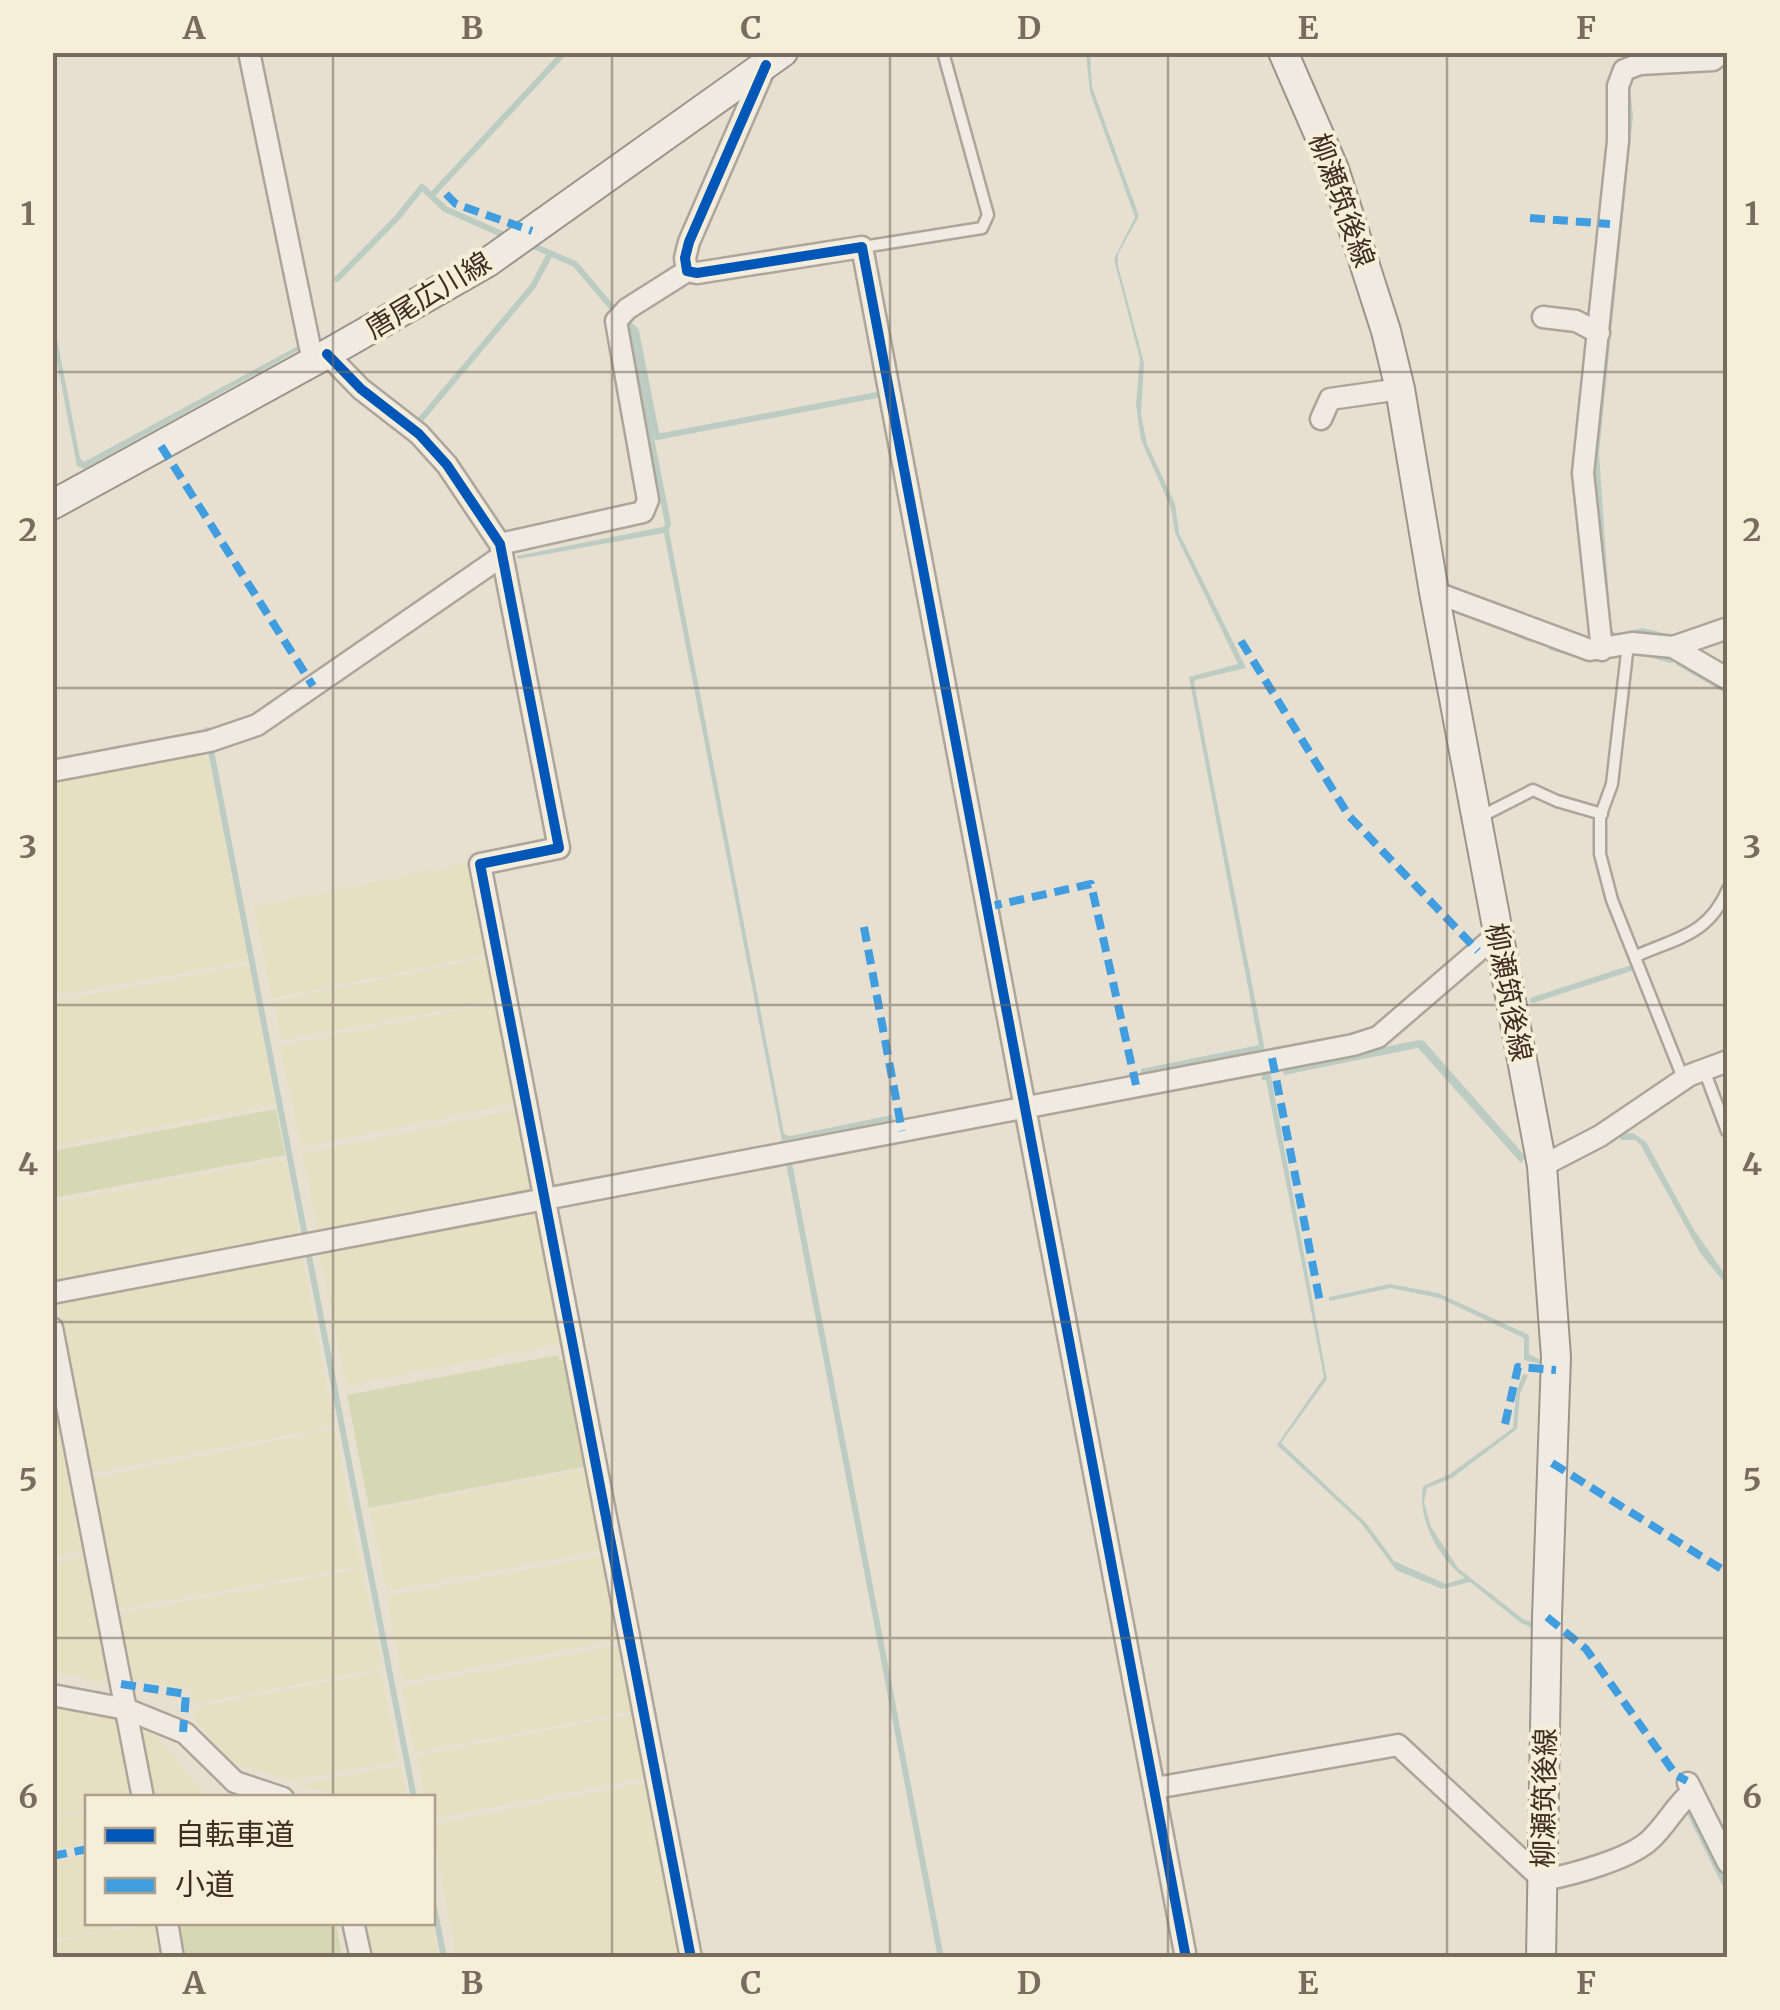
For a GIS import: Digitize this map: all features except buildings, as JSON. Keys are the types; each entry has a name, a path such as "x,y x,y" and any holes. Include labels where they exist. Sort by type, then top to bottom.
{"main road":[{"name":"柳瀬筑後線","path":"1282,52 1334,169 1375,290 1400,388 1434,592 1542,1166 1556,1357 1546,1636 1541,1958"},
{"name":"唐尾広川線","path":"52,505 488,262 775,59"}],"street":[{"path":"249,52 320,358 420,434 447,465 501,550 559,848 480,864 691,1958"},
{"path":"1602,650 1584,473 1618,141 1618,86 1624,70 1640,64 1713,60 1722,52"},
{"path":"688,271 685,258 689,242 775,59"},
{"path":"52,772 210,741 257,725 501,550 643,512 648,500 616,321 626,310 688,271 697,273 862,247 1186,1958"},
{"path":"1543,317 1576,321 1599,332"},
{"path":"1321,419 1330,399 1400,388"},
{"path":"1434,592 1590,650 1628,644 1673,647 1728,628"},
{"path":"1673,647 1728,679"},
{"path":"52,1293 1353,1045 1378,1037 1499,933"},
{"path":"1542,1166 1600,1136 1684,1079 1728,1061"},
{"path":"52,1328 142,1795"},
{"path":"52,1695 126,1708 185,1733 235,1782 274,1795"},
{"path":"1156,1788 1398,1745 1542,1880 1582,1874 1650,1841 1690,1787 1728,1864"},
{"path":"167,1925 173,1958"},
{"path":"355,1925 361,1958"}],"lane":[{"path":"862,247 982,228 988,216 943,52"},
{"path":"1628,644 1612,784 1602,814 1600,854 1612,900 1684,1079"},
{"path":"1477,818 1534,790 1602,814"},
{"path":"1636,956 1704,927 1718,911 1728,889"},
{"path":"1704,1070 1727,1132"}],"shaded area":[{"path":"1090,53 1092,87 1139,216 1118,254 1118,266 1144,363 1141,414 1147,444 1175,504 1179,533 1246,668 1194,683 1265,1051 1141,1073 1141,1069 1259,1045 1189,677 1238,664 1175,533 1171,508 1141,440 1136,404 1140,359 1114,259 1135,217 1090,92 1086,54"},
{"path":"1629,80 1633,116 1599,453 1611,629 1616,634 1642,628 1673,635 1727,616 1728,619 1669,638 1641,632 1614,637 1607,630 1594,460 1630,117 1626,81"},
{"path":"53,318 80,458 84,462 298,346 299,350 84,469 77,466 53,341"},
{"path":"668,526 784,1134 790,1136 892,1115 893,1120 782,1141 664,533 519,559 516,556"},
{"path":"206,749 248,961 53,996 53,780"},
{"path":"472,862 490,954 272,998 254,907"},
{"path":"492,957 500,1000 281,1040 274,1001"},
{"path":"249,965 275,1104 53,1146 53,1002"},
{"path":"502,1002 520,1102 301,1147 280,1046"},
{"path":"1424,1041 1526,1157 1521,1163 1418,1048 1284,1075 1282,1068"},
{"path":"1270,1071 1327,1379 1281,1443 1367,1524 1394,1561 1446,1584 1465,1578 1446,1560 1432,1537 1423,1511 1423,1486 1450,1474 1513,1428 1516,1393 1523,1374 1528,1375 1520,1394 1517,1429 1452,1478 1427,1488 1424,1502 1431,1527 1458,1568 1523,1619 1536,1624 1535,1629 1521,1623 1470,1582 1442,1589 1396,1570 1361,1523 1277,1445 1324,1377 1266,1080 1262,1080 1261,1074"},
{"path":"521,1109 536,1186 531,1193 318,1229 302,1154"},
{"path":"1633,1133 1646,1142 1694,1230 1727,1277 1727,1286 1701,1254 1640,1144 1621,1140 1619,1134"},
{"path":"285,1159 299,1234 53,1280 52,1203"},
{"path":"535,1208 542,1214 566,1343 346,1385 319,1252"},
{"path":"302,1256 334,1426 91,1473 58,1302"},
{"path":"1390,1284 1438,1293 1529,1335 1529,1354 1542,1364 1524,1360 1524,1338 1439,1298 1391,1288 1329,1301 1329,1297"},
{"path":"52,1379 87,1550 53,1557 52,1557"},
{"path":"335,1429 361,1566 117,1609 91,1479"},
{"path":"590,1469 605,1549 387,1591 370,1511"},
{"path":"86,1555 110,1683 53,1672 52,1563"},
{"path":"606,1555 622,1639 403,1681 386,1597"},
{"path":"362,1569 382,1668 198,1703 191,1699 191,1690 133,1680 119,1614"},
{"path":"621,1645 633,1711 415,1752 402,1687"},
{"path":"381,1672 399,1761 293,1780 238,1765 193,1719 197,1707"},
{"path":"52,1706 116,1718 132,1795 85,1795 85,1809 53,1817"},
{"path":"635,1714 647,1777 435,1818 435,1795 425,1795 416,1756"},
{"path":"146,1724 206,1795 151,1795 137,1726"},
{"path":"400,1766 407,1795 335,1795 293,1785"},
{"path":"649,1782 682,1957 456,1957 435,1824"},
{"path":"85,1812 85,1843 53,1850 53,1820"},
{"path":"85,1855 85,1925 129,1925 53,1940 53,1862"},
{"path":"156,1925 163,1957 53,1957 52,1943"},
{"path":"366,1925 432,1925 439,1957 372,1957"}],"green space":[{"path":"276,1109 285,1155 53,1198 53,1151"},
{"path":"558,1355 559,1360 568,1361 588,1466 369,1508 347,1395"},
{"path":"175,1925 336,1925 342,1957 181,1957"}],"waterway":[{"path":"431,196 561,52"},
{"path":"337,279 422,187 445,209 506,236"},
{"path":"531,245 575,264 614,310"},
{"path":"421,419 533,286 550,254"},
{"path":"629,324 636,331 657,437 883,396"},
{"path":"630,332 666,529"},
{"path":"1509,630 1530,639"},
{"path":"1551,647 1579,655"},
{"path":"1649,654 1671,660"},
{"path":"1679,663 1727,691"},
{"path":"207,730 413,1795"},
{"path":"1533,1000 1634,967"},
{"path":"789,1163 941,1958"},
{"path":"1689,1811 1728,1890"},
{"path":"435,1912 444,1958"}],"marked path":[{"path":"446,194 456,204 532,231"},
{"path":"1530,218 1610,224"},
{"path":"161,446 313,686"},
{"path":"1241,641 1349,816 1478,951"},
{"path":"987,907 1091,884 1136,1085"},
{"path":"864,927 902,1131"},
{"path":"1272,1058 1320,1302"},
{"path":"1505,1424 1518,1367 1556,1370"},
{"path":"1552,1463 1728,1573"},
{"path":"1547,1617 1586,1649 1676,1775 1687,1781"},
{"path":"121,1684 186,1694 183,1732"},
{"path":"52,1856 85,1850"}],"cycle path":[{"path":"766,65 689,242 687,271 697,273 862,247 1186,1958"},
{"path":"327,354 361,389 419,434 447,465 500,544 559,848 480,864 691,1958"}]}
